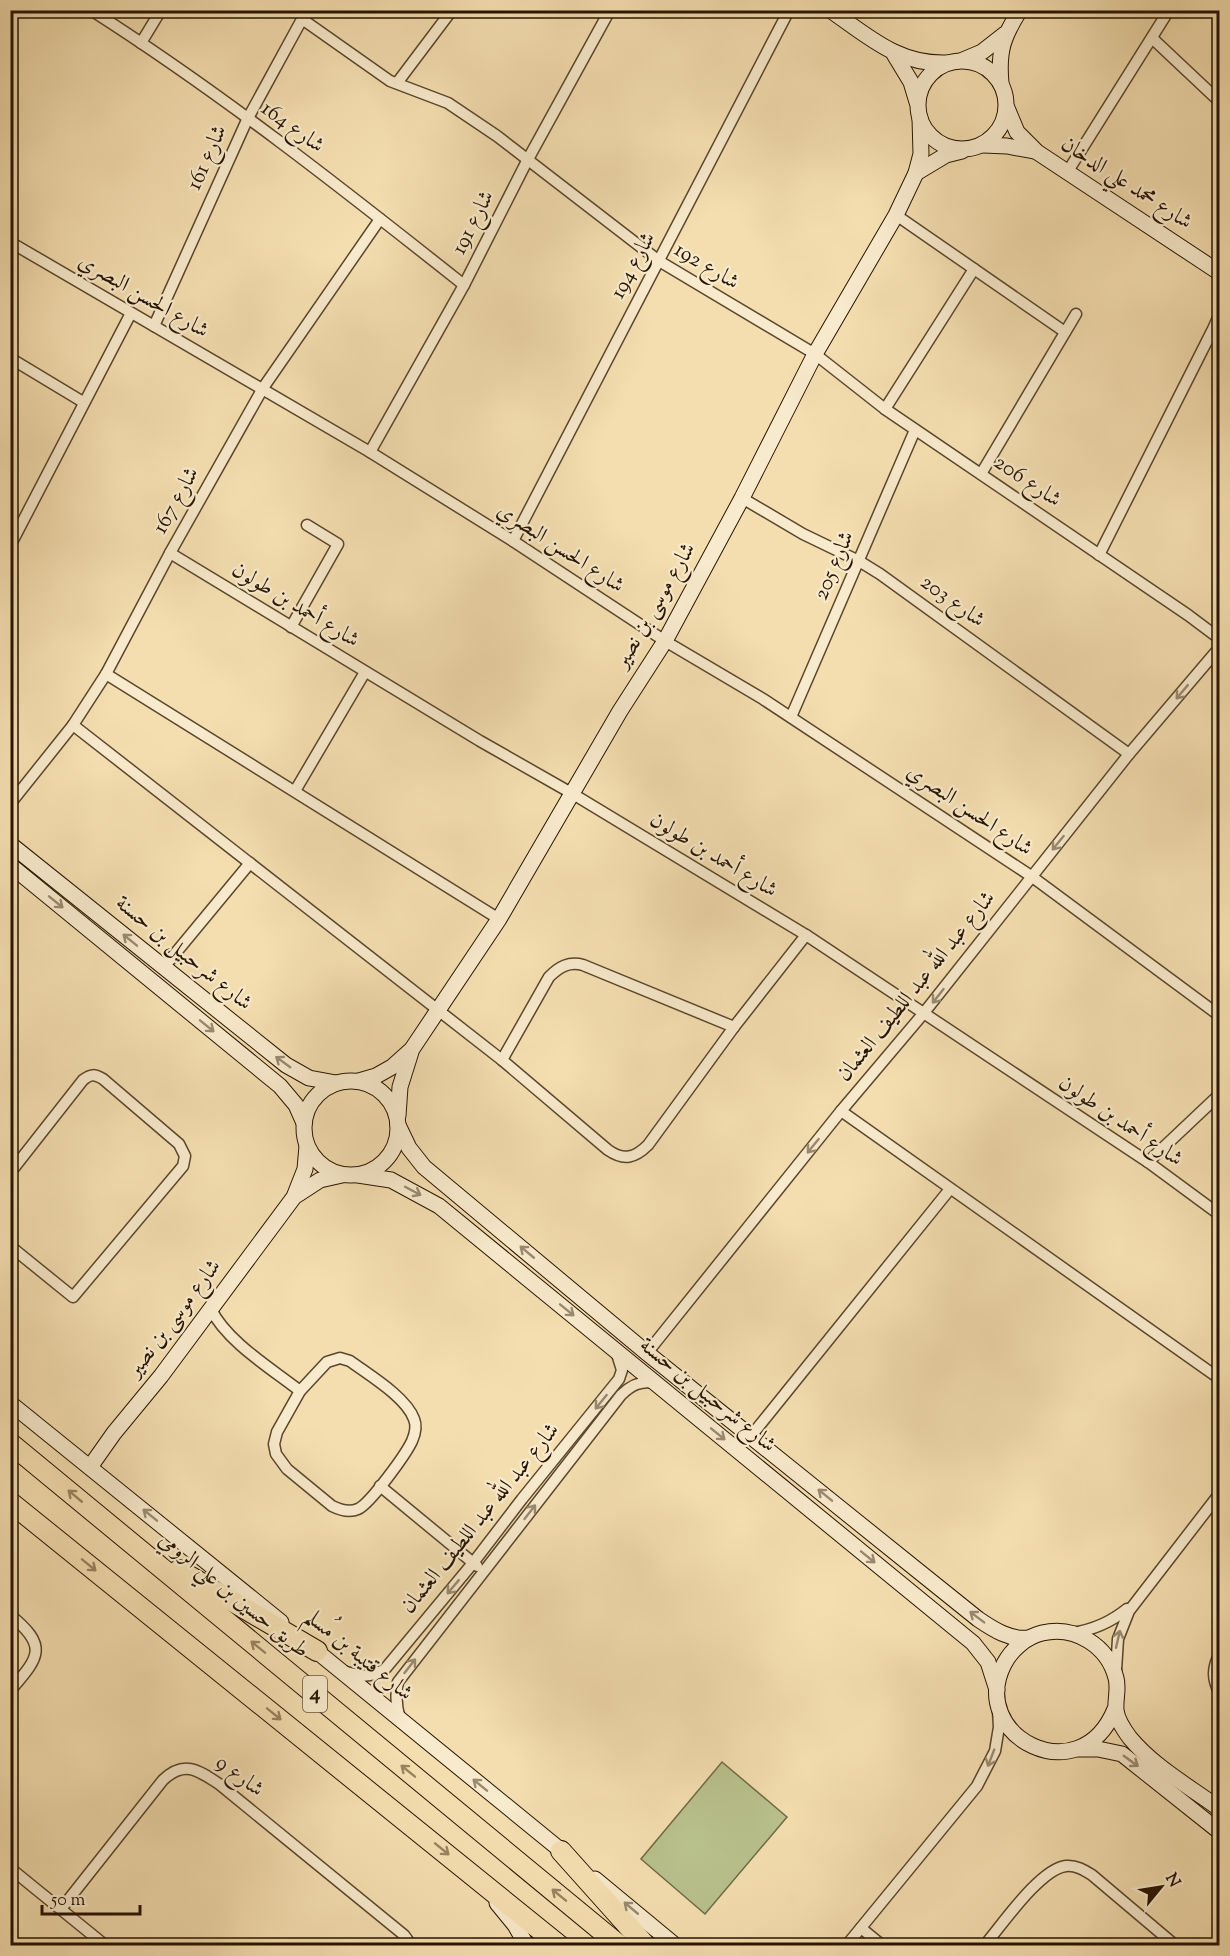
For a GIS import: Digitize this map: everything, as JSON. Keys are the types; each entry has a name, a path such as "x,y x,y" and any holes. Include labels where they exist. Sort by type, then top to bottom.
{"highway":[{"name":"طريق حسين بن علي الرومي","path":"10,1443 620,1946"},
{"name":"4","path":"10,1502 560,1946"},
{"path":"127,1539 317,1651"},
{"path":"561,1851 646,1946"}],"street":[{"name":"شارع 164","path":"91,10 175,66 380,219 464,285"},
{"path":"141,43 161,10"},
{"path":"397,83 452,10"},
{"name":"شارع 191","path":"370,452 464,285 527,161 610,10"},
{"name":"شارع 194","path":"513,540 789,10"},
{"path":"830,10 894,54 930,63 978,63 991,71 1001,83"},
{"path":"916,173 946,156 977,147 995,137 1002,125 1007,106 1001,83 999,61 1005,34 1020,10"},
{"path":"1068,171 1169,10"},
{"name":"شارع 192","path":"305,15 390,81 448,102 497,136 659,261 815,354"},
{"name":"شارع 161","path":"154,326 247,120 305,15"},
{"path":"919,112 920,92 926,79 936,69 982,52 1005,34"},
{"path":"1152,38 1220,102"},
{"path":"894,54 912,82 919,112 926,130 934,140 945,147 958,150 977,147"},
{"name":"شارع محمد علي الدخان","path":"1007,106 1017,132 1037,152 1220,273"},
{"name":"شارع موسى بن نصير","path":"359,1081 376,1076 392,1067 412,1049 499,919 620,711 665,641 742,498 815,354 896,215 916,173 922,144 919,112"},
{"name":"شارع محمد علي الدخان","path":"977,147 1006,146 1037,152"},
{"path":"896,215 1065,332"},
{"name":"شارع 167","path":"10,804 73,725 106,674 170,553 263,388 380,219"},
{"name":"شارع الحسن البصري","path":"10,242 370,452 513,540 665,641 763,699 1031,876 1220,1016"},
{"path":"885,409 974,269"},
{"path":"10,546 130,313"},
{"path":"1099,555 1220,313"},
{"path":"981,474 1076,314"},
{"name":"شارع 206","path":"815,354 885,409 1220,639"},
{"path":"10,358 83,402"},
{"name":"شارع 205","path":"791,717 915,430"},
{"name":"شارع 203","path":"742,498 810,538 859,561 1129,754"},
{"path":"291,627 338,544 307,525"},
{"name":"شارع أحمد بن طولون","path":"170,553 806,935 1148,1162 1220,1215"},
{"name":"شارع عبد الله عبد اللطيف العثمان","path":"647,1353 841,1111 923,1014 1129,754 1220,647"},
{"path":"295,791 365,672"},
{"path":"106,674 499,919"},
{"path":"73,725 502,1060 616,1156 627,1158 639,1154 648,1145 734,1027 806,935"},
{"name":"شارع شرحبيل بن حسنة","path":"10,844 286,1065 309,1078 336,1083"},
{"path":"164,967 250,863"},
{"name":"شارع شرحبيل بن حسنة","path":"10,865 280,1086 296,1105 304,1123"},
{"path":"502,1060 545,983 555,971 567,964 583,965 734,1027"},
{"name":"شارع موسى بن نصير","path":"398,1121 402,1077 412,1049"},
{"path":"10,1173 83,1080 90,1075 103,1079 179,1144 185,1153 183,1167 74,1297 10,1246"},
{"path":"359,1081 380,1091 390,1102 398,1121 394,1148 385,1161 373,1170 354,1175 335,1172 321,1165 307,1146 304,1123 308,1108 316,1095 336,1083 359,1081"},
{"path":"1148,1162 1220,1094"},
{"path":"841,1111 1220,1379"},
{"name":"شارع شرحبيل بن حسنة","path":"398,1121 409,1148 424,1167 647,1353 978,1619 1007,1635 1020,1639 1029,1638"},
{"name":"شارع موسى بن نصير","path":"294,1197 305,1169 307,1146"},
{"name":"شارع موسى بن نصير","path":"90,1467 294,1197 306,1187 320,1180 354,1175"},
{"name":"شارع شرحبيل بن حسنة","path":"354,1175 391,1180 439,1206 974,1643 991,1668 998,1696"},
{"path":"751,1436 950,1189"},
{"path":"211,1309 227,1333 300,1391"},
{"name":"شارع عبد الله عبد اللطيف العثمان","path":"340,1670 368,1676 385,1669 620,1379 622,1370 616,1351"},
{"path":"340,1358 350,1360 405,1404 414,1419 416,1430 411,1442 380,1486 360,1508 352,1512 339,1510 279,1460 274,1444 277,1432 300,1391 327,1362 340,1358"},
{"name":"شارع عبد الله عبد اللطيف العثمان","path":"400,1720 395,1694 398,1682 621,1395 636,1384 645,1381 655,1383"},
{"name":"شارع قتيبة بن مُسلم","path":"10,1403 676,1946"},
{"path":"380,1486 483,1572"},
{"path":"1075,1749 1086,1745 1100,1734 1111,1720 1115,1709 1117,1679 1115,1659 1118,1639 1124,1620 1134,1602 1220,1493"},
{"path":"846,1946 977,1786 994,1751 999,1727 998,1696 1001,1669 1013,1651 1029,1638 1050,1632 1084,1631 1106,1623 1134,1602"},
{"path":"10,1615 31,1634 37,1653 29,1669 10,1691"},
{"path":"1072,1633 1083,1637 1101,1650 1117,1679"},
{"path":"1220,1653 1215,1662 1213,1676 1220,1694"},
{"path":"998,1696 1005,1720 1017,1737 1026,1743 1035,1748 1055,1752 1098,1749 1122,1754 1220,1832"},
{"path":"1115,1709 1118,1720 1130,1737 1150,1758 1220,1809"},
{"name":"شارع 9","path":"61,1909 163,1780 178,1770 189,1768 201,1772 219,1784 404,1935 412,1946"},
{"path":"984,1946 1040,1880 1053,1870 1071,1866 1092,1875 1176,1946"},
{"path":"10,1868 106,1946"},
{"path":"467,1869 515,1925 527,1946"},
{"path":"861,1928 883,1946"}],"green space":[{"path":"722,1762 787,1817 705,1914 641,1859"}]}
